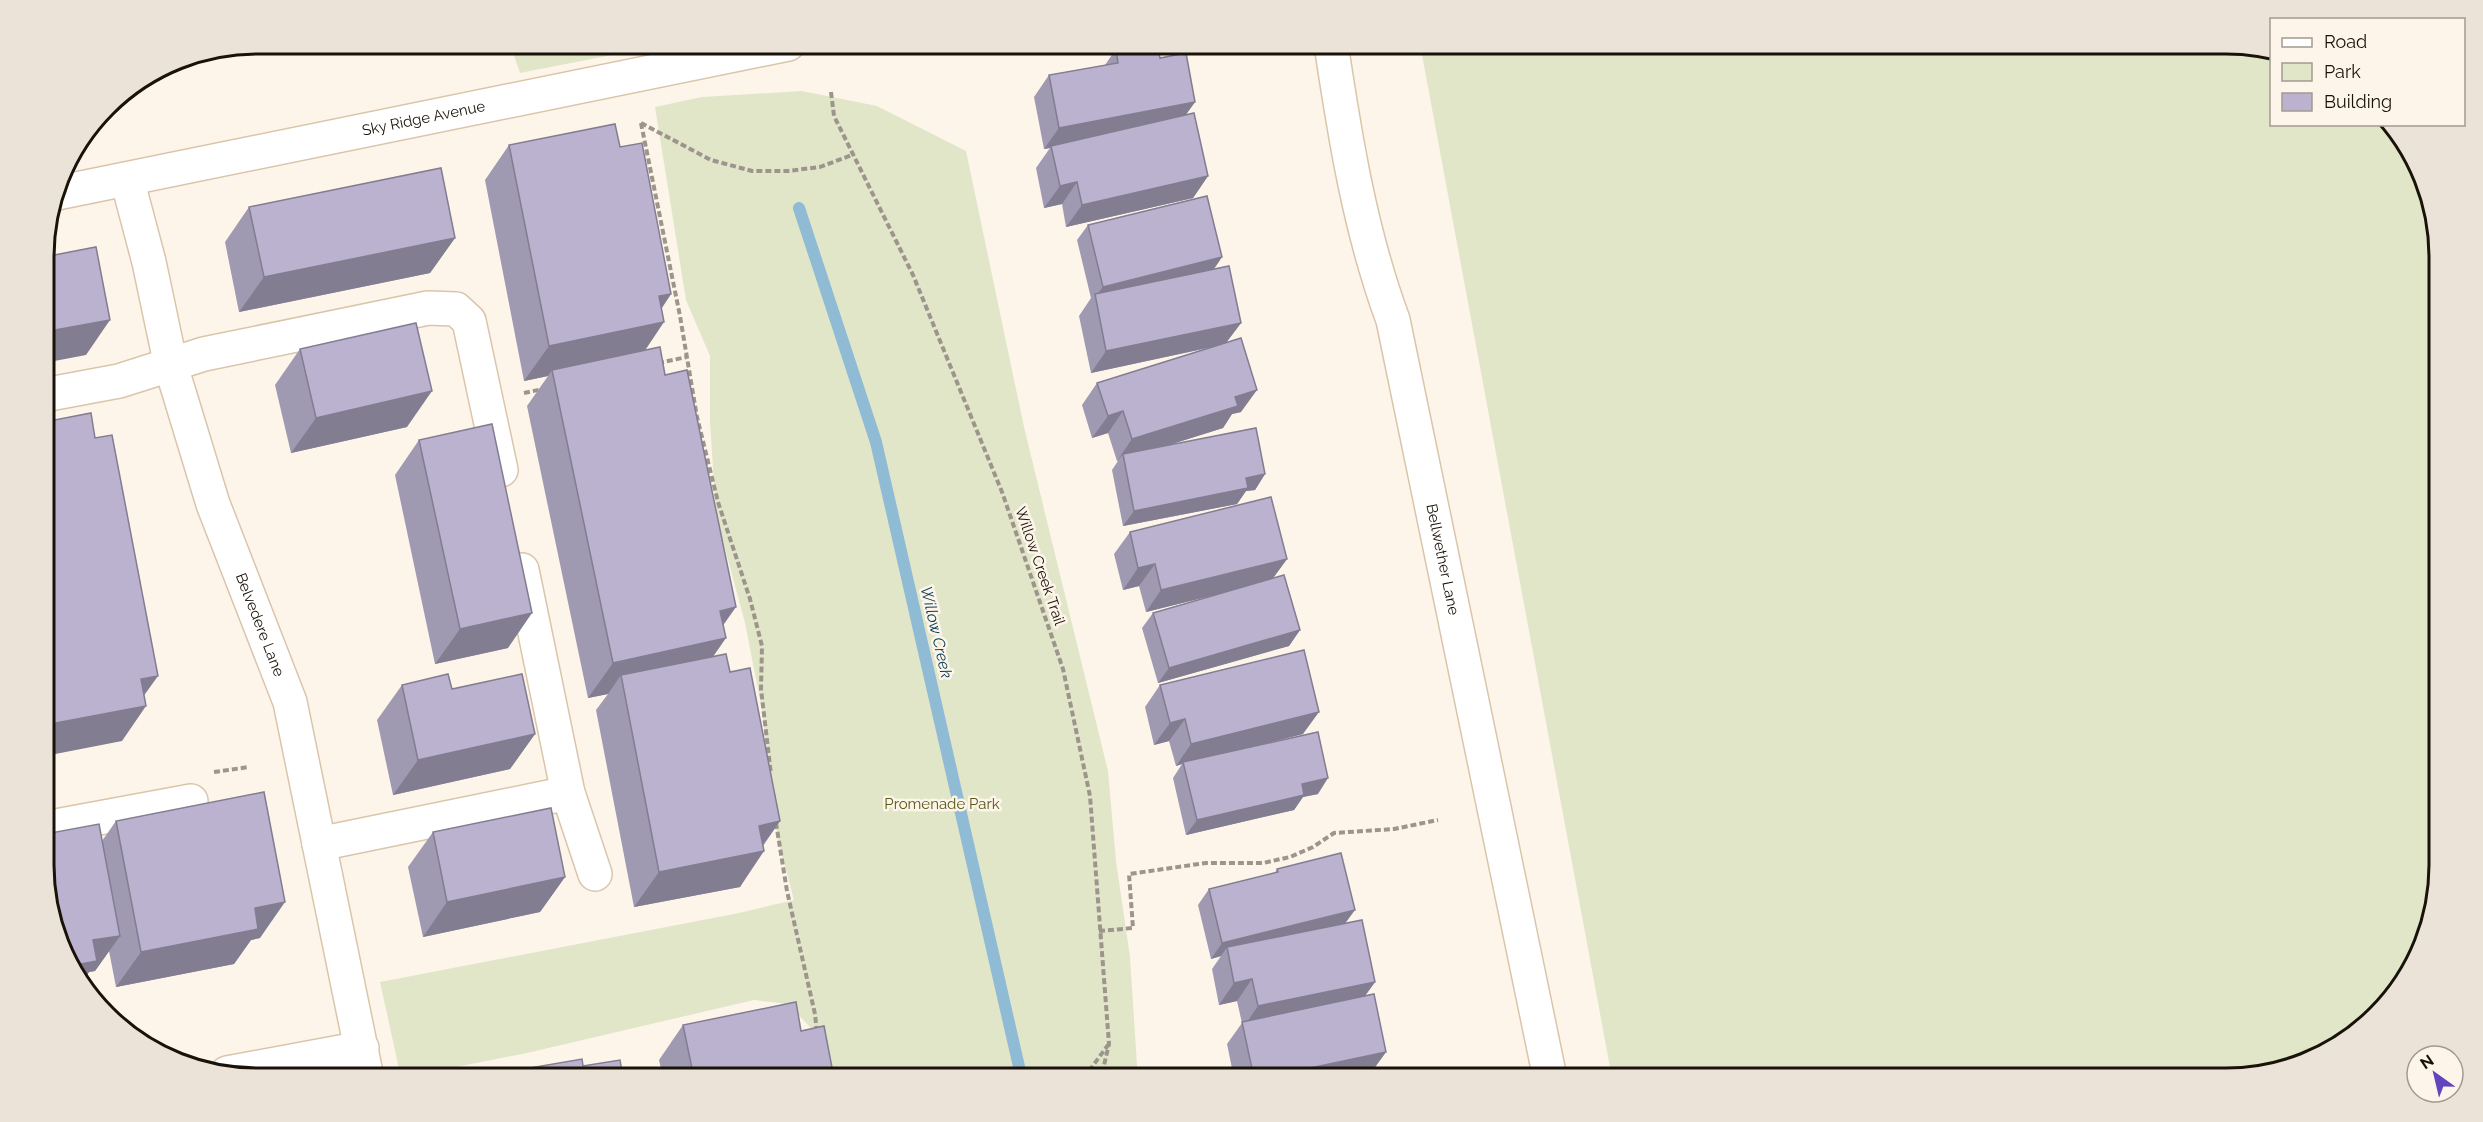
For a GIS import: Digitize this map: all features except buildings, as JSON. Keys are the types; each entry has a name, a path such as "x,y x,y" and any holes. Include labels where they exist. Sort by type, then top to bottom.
{"street":[{"name":"Sky Ridge Avenue","path":"65,191 736,54"},
{"name":"Bellwether Lane","path":"1333,54 1362,223 1377,279 1393,320 1548,1068"},
{"name":"Belvedere Lane","path":"127,179 149,262 171,366 213,504 290,702 364,1063"},
{"path":"54,393 119,381 204,354 428,308 456,309 469,321 506,494"},
{"path":"515,540 568,793 595,874"},
{"path":"319,844 568,793"},
{"path":"54,826 190,801"},
{"path":"296,1068 364,1063"}],"path":[{"name":"Willow Creek Trail","path":"831,92 834,116 913,276 1002,492 1063,669 1090,796 1109,1044 1103,1068"},
{"path":"771,776 761,689 762,646 750,599 718,502 697,417 640,123 711,160 752,171 788,171 820,167 852,155"},
{"path":"654,364 687,357"},
{"path":"486,402 553,387"},
{"path":"776,818 787,891 813,1002 817,1036"},
{"path":"1099,931 1133,928 1129,874 1206,863 1263,863 1290,857 1334,833 1394,829 1438,820"},
{"path":"1091,1068 1109,1044"}],"green space":[{"path":"513,54 617,54 520,73"},
{"path":"1422,54 2226,54 2253,56 2270,59 2270,126 2381,126 2402,155 2414,179 2427,230 2429,257 2429,865 2425,905 2414,943 2387,989 2370,1009 2328,1041 2304,1053 2279,1061 2239,1068 1610,1068"},
{"name":"Promenade Park","path":"802,91 877,106 966,151 1024,427 1108,771 1116,861 1130,957 1138,1068 821,1068 812,1029 788,1004 754,1000 527,1053 451,1068 399,1068 380,982 739,913 794,900 777,836 762,710 745,623 716,515 710,421 710,356 686,300 655,107 702,97"}],"waterway":[{"name":"Willow Creek","path":"799,208 876,442 1019,1068"}]}
